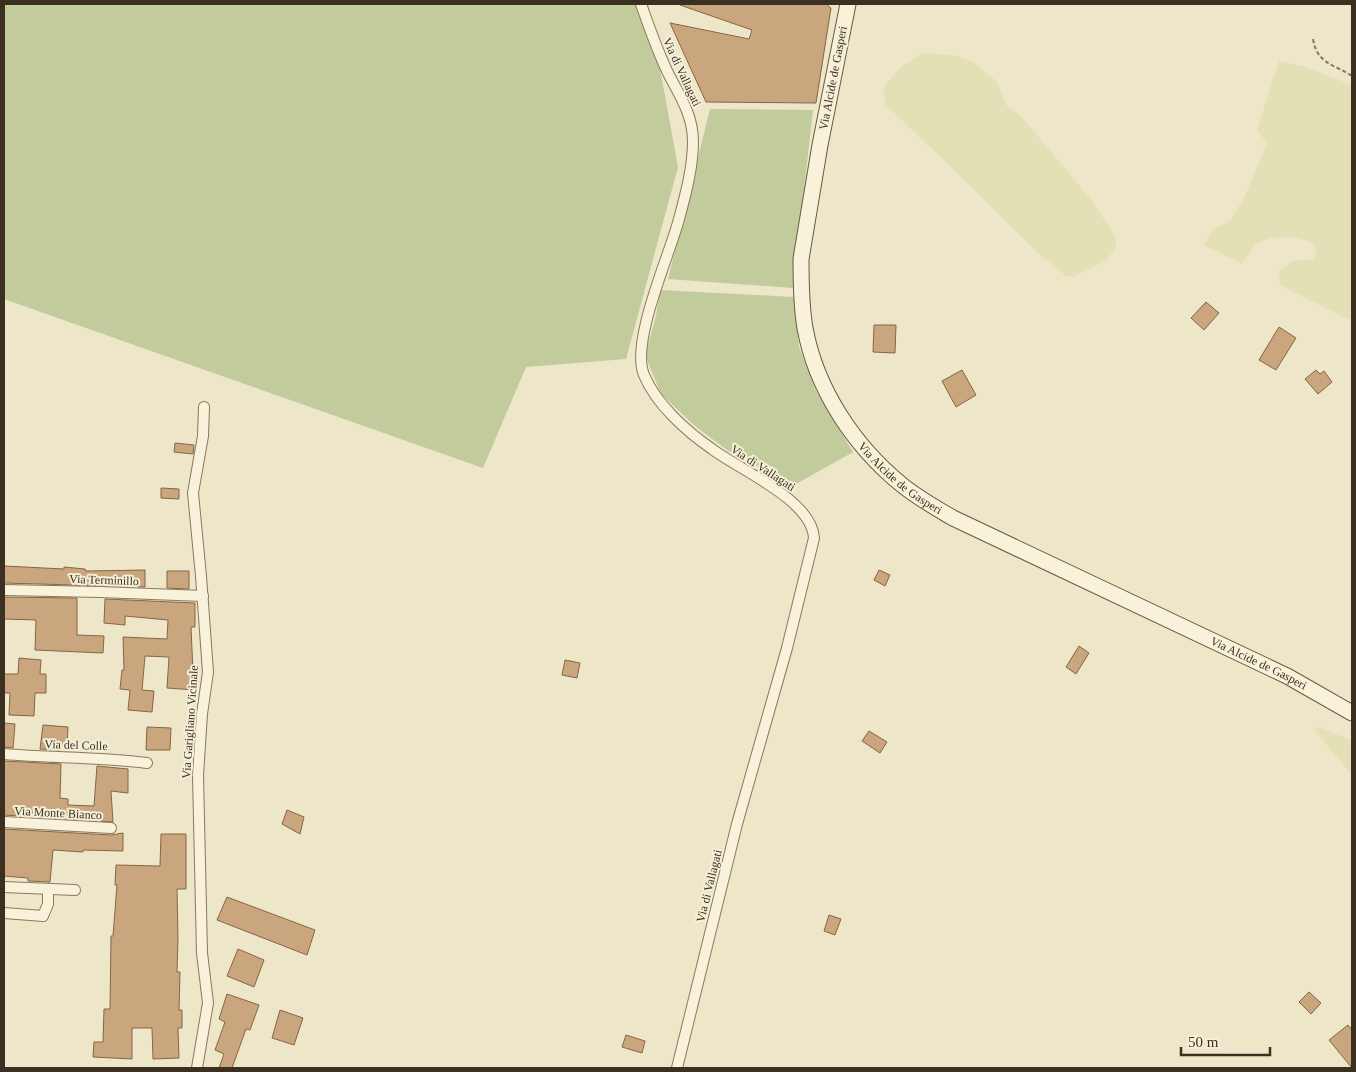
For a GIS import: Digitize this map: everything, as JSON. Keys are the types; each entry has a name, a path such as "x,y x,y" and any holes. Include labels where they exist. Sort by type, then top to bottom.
{"street":[{"name":"Via di Vallagati","path":"641,4 650,31 685,105 690,120 693,140 691,170 679,220 649,310 640,360 643,373 656,395 687,430 713,450 786,496 797,506 809,521 813,529 814,538 787,648 737,824 677,1068"},
{"name":"Via Alcide de Gasperi","path":"846,7 820,145 801,259 801,277 805,328 816,367 839,413 858,441 902,485 953,518 1287,676 1352,713"},
{"name":"Via Garigliano Vicinale","path":"197,1068 208,1003 202,953 198,776 202,714 208,672 193,493 203,436 204,407"},
{"name":"Via Terminillo","path":"4,590 203,596"},
{"name":"Via del Colle","path":"4,754 108,758 147,763"},
{"name":"Via Monte Bianco","path":"4,822 111,828"},
{"path":"4,887 75,890"},
{"path":"4,913 43,916 48,904 48,889"}],"path":[{"path":"1313,38 1315,48 1320,57 1328,64 1352,76"}],"shaded area":[{"path":"923,53 953,55 973,62 996,81 1007,106 1020,115 1089,197 1116,237 1116,245 1105,261 1073,277 1066,276 1038,253 886,105 883,94 886,84 901,67"},
{"path":"1279,61 1302,66 1352,85 1352,321 1280,285 1279,271 1293,261 1313,259 1317,252 1311,242 1291,237 1268,238 1256,244 1242,264 1204,245 1213,230 1230,221 1245,196 1267,143 1257,130"},
{"path":"1320,727 1352,741 1352,775 1314,730"}],"green space":[{"path":"4,4 648,4 678,167 626,359 526,367 483,468 4,299"},
{"path":"710,109 813,110 793,288 668,279"},
{"path":"660,290 794,297 799,347 816,391 853,452 789,488 753,463 727,450 695,426 661,394 645,355 656,316"}],"building":[{"path":"680,4 826,4 831,8 816,103 706,102 670,23 749,39 752,30"},
{"path":"1206,302 1219,313 1204,330 1191,318"},
{"path":"874,325 896,325 895,353 873,352"},
{"path":"1279,327 1296,338 1276,370 1259,360"},
{"path":"962,370 976,395 956,407 942,381"},
{"path":"1316,370 1320,374 1324,371 1332,382 1318,394 1305,379"},
{"path":"175,443 194,445 193,454 174,452"},
{"path":"161,488 179,489 179,499 161,498"},
{"path":"4,566 64,569 64,567 85,569 86,571 145,570 145,587 4,583"},
{"path":"879,570 890,575 885,586 874,580"},
{"path":"167,571 189,571 189,589 167,588"},
{"path":"4,597 77,598 77,635 104,636 103,653 35,650 36,620 4,619"},
{"path":"105,599 195,603 195,627 191,627 193,672 196,672 195,690 167,688 169,657 145,656 142,690 154,691 152,712 128,710 130,690 120,689 122,670 124,670 123,637 167,639 168,620 125,616 125,625 104,623"},
{"path":"1079,646 1089,653 1076,674 1066,667"},
{"path":"19,658 41,660 40,674 46,674 46,693 35,693 34,716 9,715 10,693 4,693 4,674 18,674"},
{"path":"565,660 580,663 577,678 562,675"},
{"path":"4,723 15,724 13,748 4,747"},
{"path":"43,725 68,727 67,748 61,748 61,750 40,749"},
{"path":"147,727 171,728 170,750 146,750"},
{"path":"869,731 887,742 880,753 862,741"},
{"path":"4,761 61,764 60,798 68,799 68,805 94,806 97,766 128,769 128,793 111,791 113,822 4,815"},
{"path":"287,810 304,817 300,834 282,824"},
{"path":"4,829 111,835 123,833 123,851 83,850 83,852 53,850 50,882 28,881 28,878 4,876"},
{"path":"161,834 186,834 186,889 177,889 177,972 180,972 179,1010 182,1010 182,1028 178,1028 179,1058 153,1059 152,1028 132,1028 132,1059 93,1057 94,1042 103,1042 104,1009 110,1009 111,936 113,936 117,885 115,885 116,865 160,866"},
{"path":"227,897 315,930 307,955 217,920"},
{"path":"829,915 841,919 835,935 824,931"},
{"path":"238,949 264,960 254,987 227,976"},
{"path":"1309,992 1321,1003 1311,1014 1299,1002"},
{"path":"227,994 259,1005 250,1030 246,1029 232,1068 219,1068 224,1054 215,1050 225,1022 219,1019"},
{"path":"280,1010 303,1018 294,1045 272,1038"},
{"path":"1348,1025 1352,1030 1352,1068 1329,1040"},
{"path":"626,1035 645,1041 642,1053 622,1047"}]}
